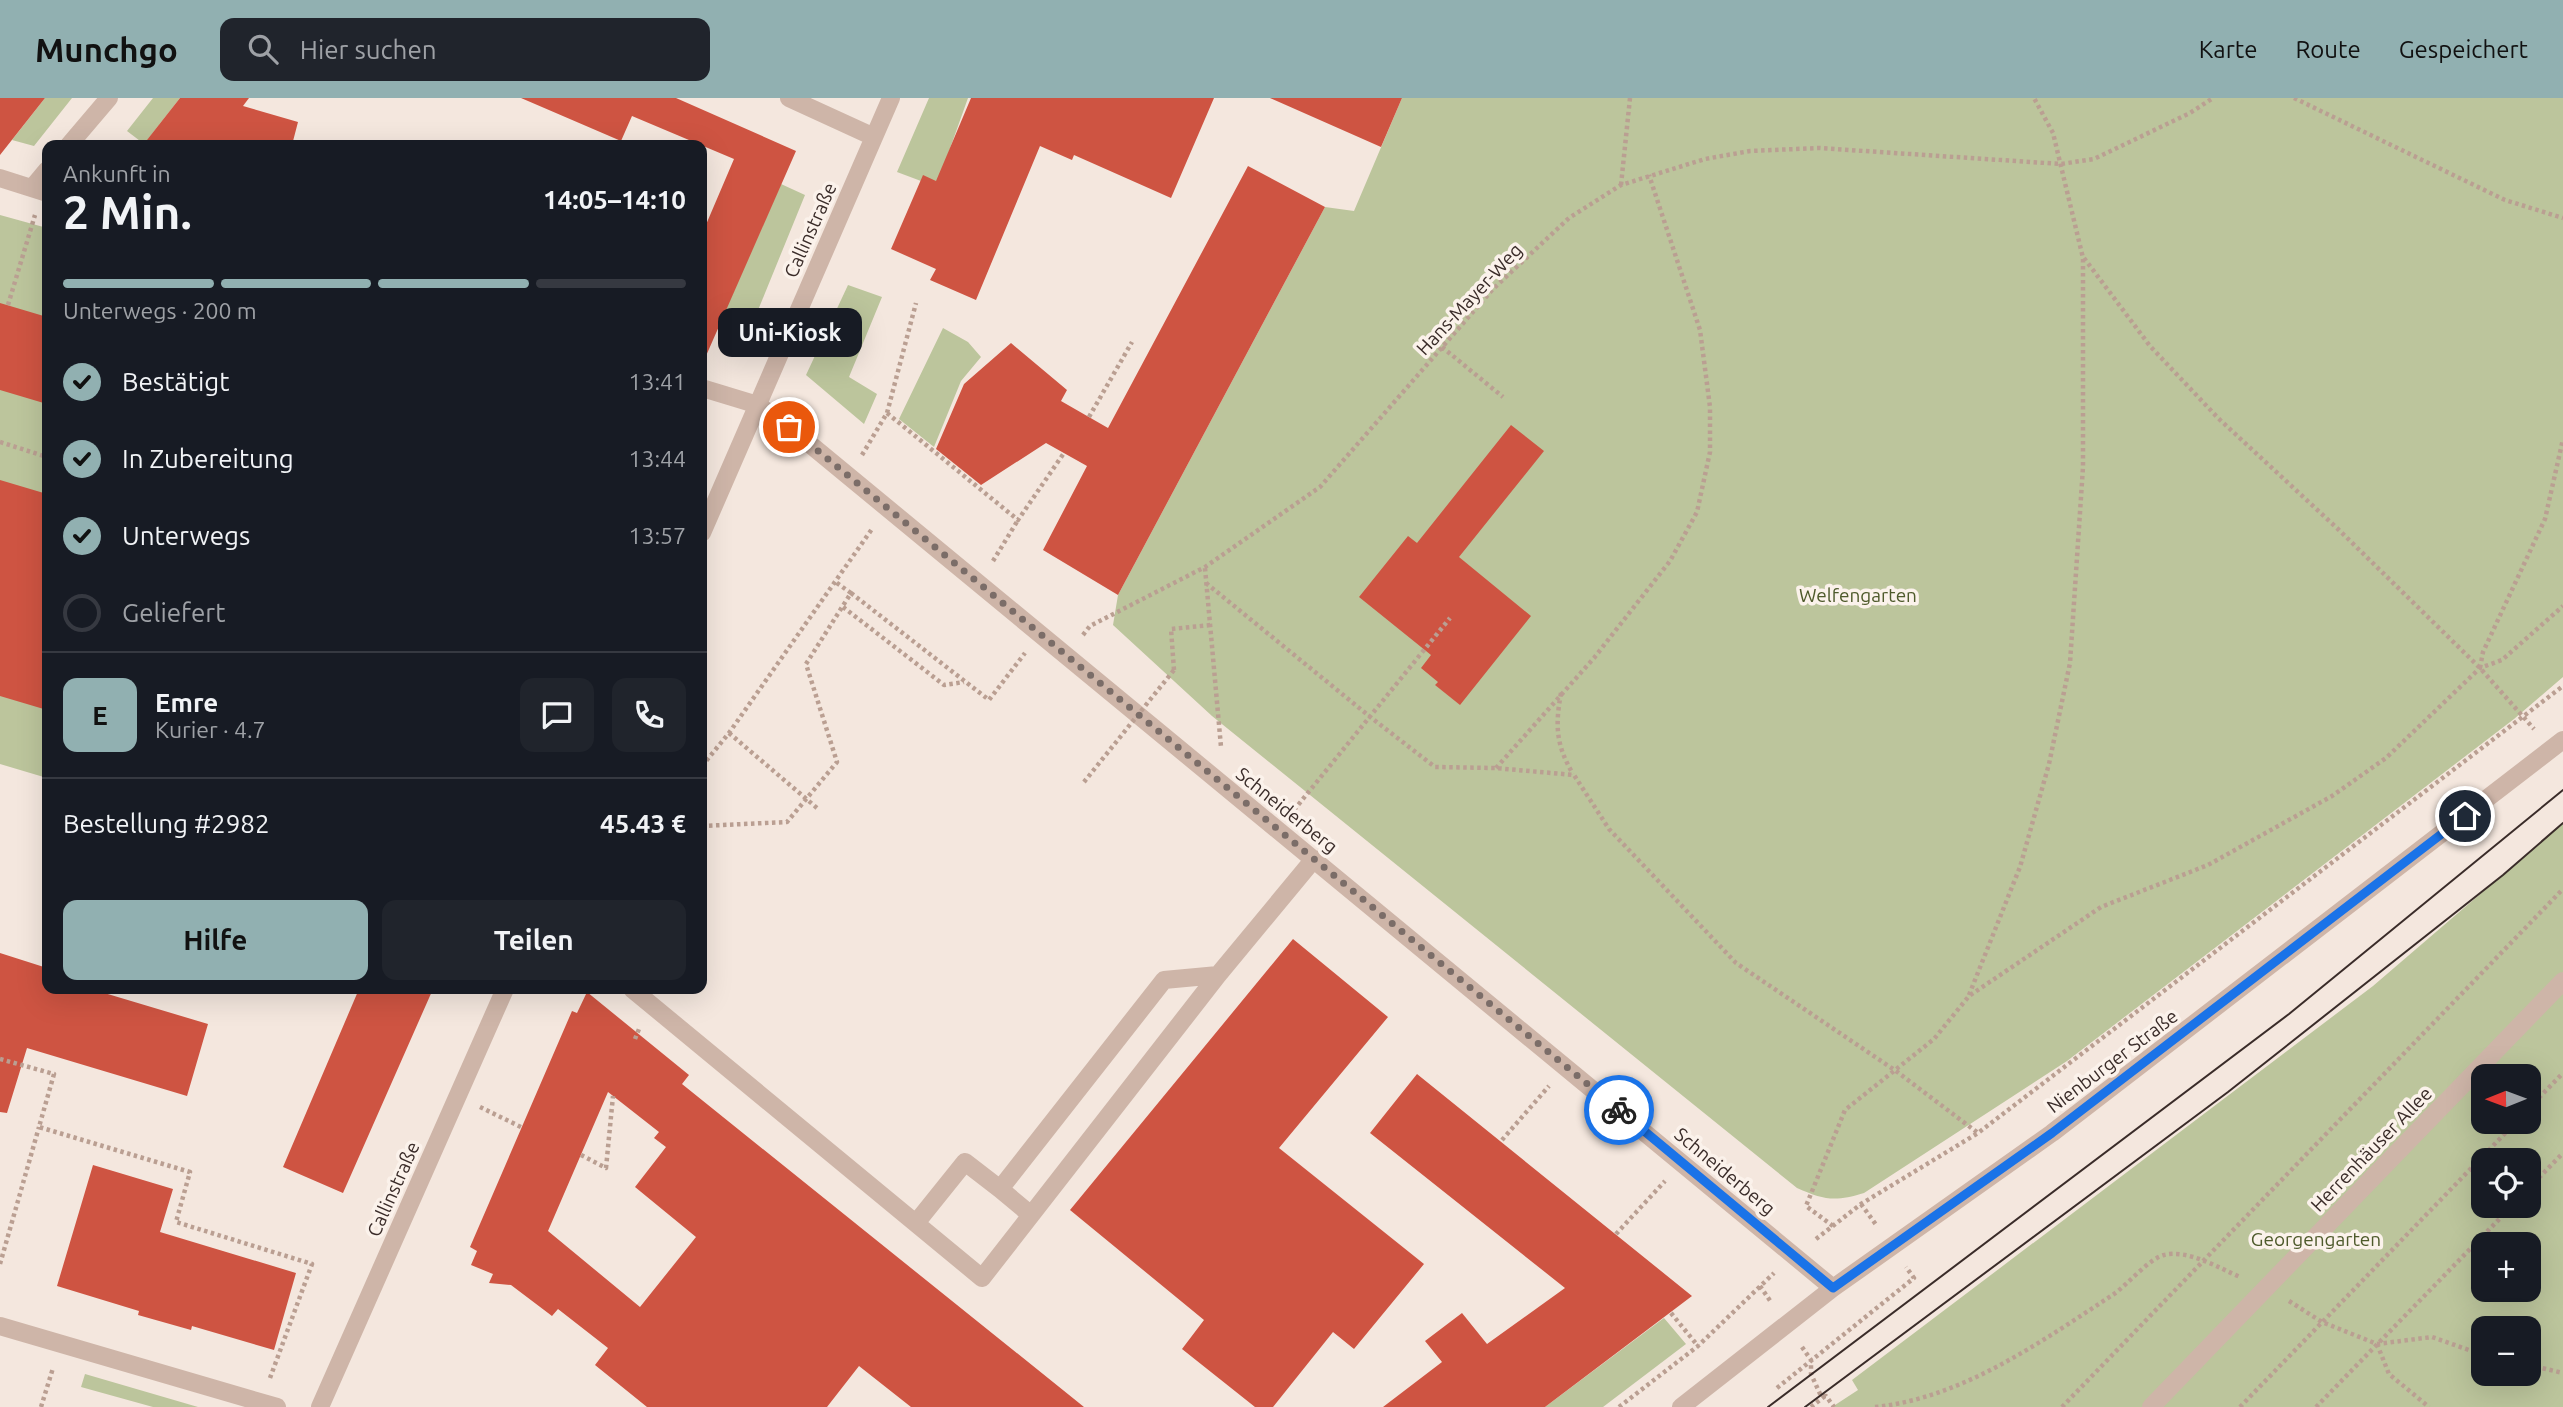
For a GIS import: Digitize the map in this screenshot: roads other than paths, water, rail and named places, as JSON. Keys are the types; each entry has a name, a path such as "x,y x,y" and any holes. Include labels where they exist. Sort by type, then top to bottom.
{"street":[{"path":"73,140 109,98"},
{"path":"789,98 874,137"},
{"name":"Callinstraße","path":"707,522 891,98"},
{"path":"0,178 40,191"},
{"name":"Schneiderberg","path":"707,390 758,405 789,427 1833,1288"},
{"name":"Nienburger Straße","path":"1682,1407 1833,1288 2052,1133 2563,740"},
{"path":"638,994 982,1278 1218,975 1314,859"},
{"path":"999,1189 1164,980 1218,975"},
{"name":"Herrenhäuser Allee","path":"2151,1407 2563,981"},
{"name":"Callinstraße","path":"320,1407 503,994"},
{"path":"916,1223 965,1162 1031,1215"},
{"path":"0,1326 269,1405"}],"tram line":[{"path":"1768,1407 2289,1014 2563,790"},
{"path":"1805,1407 2228,1092 2503,875 2563,823"}],"place":[{"name":"Uni-Kiosk","path":"789,427"}],"park label":[{"name":"Welfengarten","path":"1858,595"},
{"name":"Georgengarten","path":"2316,1239"}]}
